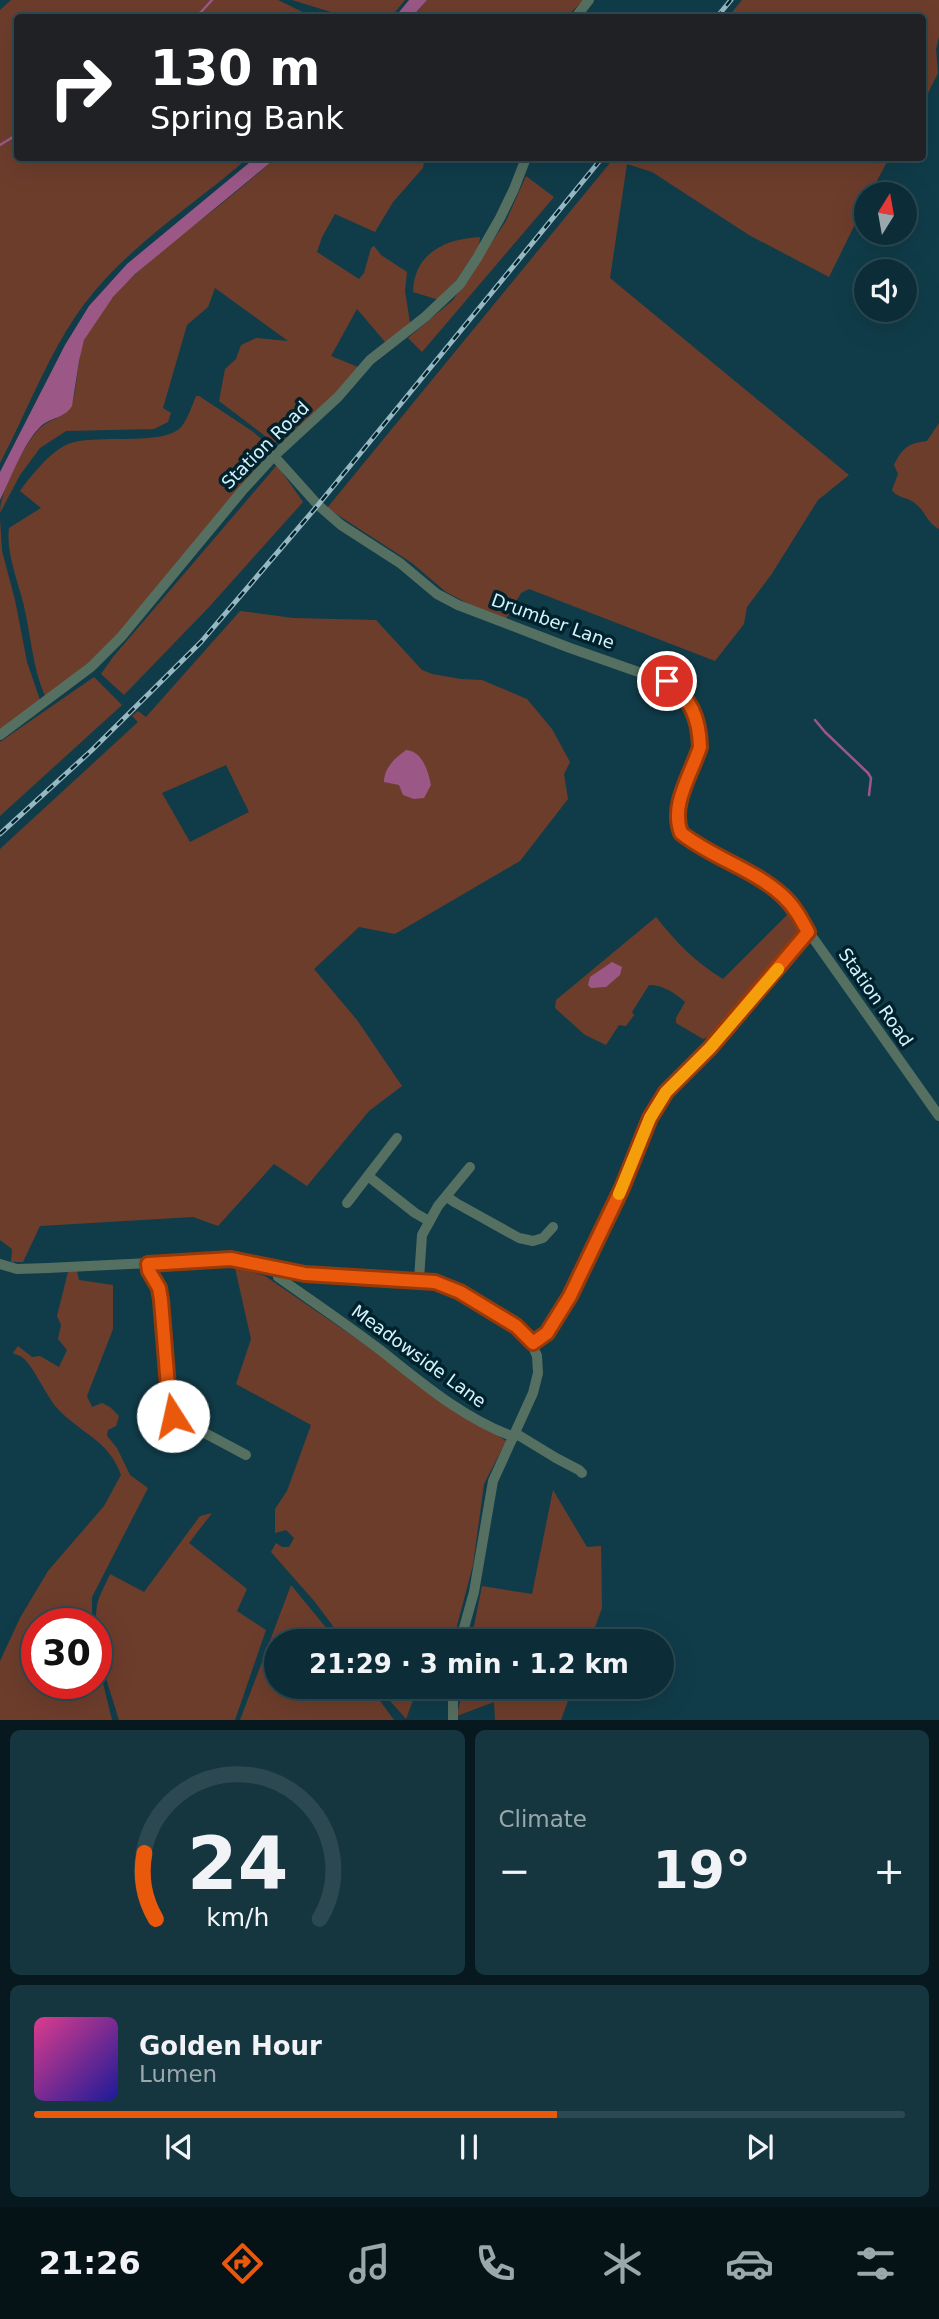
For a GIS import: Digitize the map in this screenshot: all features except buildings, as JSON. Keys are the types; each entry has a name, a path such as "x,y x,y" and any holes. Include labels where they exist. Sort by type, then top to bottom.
{"street":[{"path":"578,14 589,0"},
{"name":"Station Road","path":"0,735 91,667 121,637 274,456 338,397 370,360 425,317 460,284 500,218 525,161"},
{"name":"Drumber Lane","path":"274,456 318,505 341,525 400,563 437,594 458,605 570,648 667,681 683,693 696,718 700,747 679,806 677,817 681,833 767,883 784,897 808,932"},
{"path":"533,1343 547,1333 570,1296 622,1188 650,1118 666,1092 710,1048 808,932"},
{"name":"Station Road","path":"808,932 939,1116"},
{"path":"346,1203 397,1138"},
{"path":"419,1279 420,1244 429,1221 470,1167"},
{"path":"368,1176 429,1221"},
{"path":"447,1196 527,1241 543,1238 553,1227"},
{"path":"0,1264 17,1269 38,1269 215,1258 305,1274 419,1279 460,1292 516,1326 533,1343 537,1356 536,1382 494,1481 474,1592 464,1629"},
{"path":"148,1264 159,1288 169,1399 173,1416 246,1455"},
{"name":"Meadowside Lane","path":"277,1270 278,1277 350,1327 446,1401 482,1423 515,1435 582,1473"},
{"path":"453,1699 453,1720"}],"shaded area":[{"path":"11,0 278,0 307,14 14,14 14,161 244,161 121,262 85,303 60,341 0,463 0,10"},
{"path":"292,0 405,0 393,14 337,14"},
{"path":"409,0 427,0 415,14 397,14"},
{"path":"427,0 584,0 569,14 415,14"},
{"path":"742,0 939,0 939,37 936,49 938,73 926,97 926,14 730,14"},
{"path":"251,161 272,161 135,274 113,297 84,340 72,406 65,413 44,424 34,434 0,500 0,472 65,345 89,306 127,264"},
{"path":"272,161 424,161 423,168 393,202 375,232 335,214 317,252 359,279 374,246 381,255 407,272 405,291 410,323 386,343 357,309 331,356 358,367 330,400 281,442 273,442 219,401 225,369 236,359 241,345 256,338 288,341 215,288 208,307 187,325 163,408 171,413 168,422 154,429 66,431 40,448 20,475 0,513 8,480 27,445 40,428 70,407 84,340 95,320 142,268"},
{"path":"612,161 887,161 876,182 854,182 854,226 829,277 749,235 652,172 627,164 610,278 849,475 818,500 771,575 747,607 744,624 715,661 529,589 521,593 506,619 446,592 412,563 327,508"},
{"path":"526,176 554,197 422,352 408,338 453,300 506,221"},
{"path":"480,237 479,246 448,293 439,300 413,292 419,267 425,258 444,245"},
{"path":"196,396 252,431 264,441 267,453 224,509 123,629 88,665 45,696 34,662 8,537 9,528 41,508 20,491 47,459 66,445 78,441 145,438 173,433 184,423"},
{"path":"939,423 939,529 916,504 892,490 898,474 894,465 900,454 915,443 927,441"},
{"path":"277,465 303,502 209,607 124,695 101,674"},
{"path":"0,519 2,551 27,662 40,700 0,730"},
{"path":"240,611 293,618 376,620 422,670 461,679 482,680 527,699 552,729 570,762 564,774 568,799 520,861 395,934 359,927 314,969 357,1020 402,1086 369,1111 307,1186 274,1164 218,1226 193,1217 40,1226 23,1262 11,1262 12,1249 0,1240 0,849 138,722 132,716 138,711 146,717","holes":["226,765 249,812 190,842 162,793"]},
{"path":"94,677 122,705 0,816 0,742"},
{"path":"406,750 416,754 426,768 431,785 424,798 414,799 403,795 399,785 384,782 388,768"},
{"path":"788,914 796,923 799,932 713,1035 703,1039 676,1023 685,1002 668,990 654,985 649,985 632,1012 634,1015 626,1026 619,1025 606,1045 585,1035 555,1008 556,1000 656,917 687,951 723,979"},
{"path":"612,962 622,967 620,975 606,987 591,988 588,985 590,977"},
{"path":"235,1268 265,1276 506,1441 484,1484 473,1565 456,1629 335,1629 271,1552 276,1543 289,1547 294,1538 286,1530 275,1533 275,1509 287,1491 311,1425 236,1384 251,1339"},
{"path":"77,1271 79,1280 113,1285 113,1329 87,1396 92,1407 102,1403 119,1416 116,1426 108,1430 107,1436 117,1448 130,1475 148,1488 92,1597 92,1608 26,1608 48,1571 104,1506 121,1475 116,1463 102,1445 57,1408 27,1361 13,1353 18,1346 32,1357 40,1356 59,1367 67,1350 58,1339 61,1325 57,1316 68,1272"},
{"path":"553,1490 587,1547 601,1546 602,1608 594,1629 473,1629 482,1586 532,1594"},
{"path":"212,1513 189,1543 247,1589 237,1611 264,1629 235,1720 119,1720 112,1697 112,1608 97,1608 101,1593 110,1574 144,1592 200,1516"},
{"path":"291,1585 327,1629 274,1629"},
{"path":"21,1616 21,1699 107,1699 112,1720 0,1720 0,1661"},
{"path":"264,1656 264,1699 379,1699 394,1720 240,1720"},
{"path":"388,1699 414,1699 406,1719"},
{"path":"461,1699 569,1699 561,1720 495,1720 494,1702 457,1716"}],"waterway":[{"path":"198,14 212,0"},
{"path":"0,145 14,136"},
{"path":"815,720 868,773 871,778 869,795"}],"railway":[{"path":"719,14 731,0"},
{"path":"0,834 92,750 201,642 318,505 600,161"}],"slow traffic":[{"path":"619,1194 650,1118 666,1092 710,1048 778,969"}],"route":[{"path":"173,1416 169,1399 159,1288 148,1264 231,1259 305,1274 435,1282 460,1292 516,1326 533,1343 547,1333 556,1320 622,1188 650,1118 666,1092 710,1048 808,932 784,897 767,883 681,833 677,817 679,806 697,757 700,739 690,704 683,693 667,681"}]}
